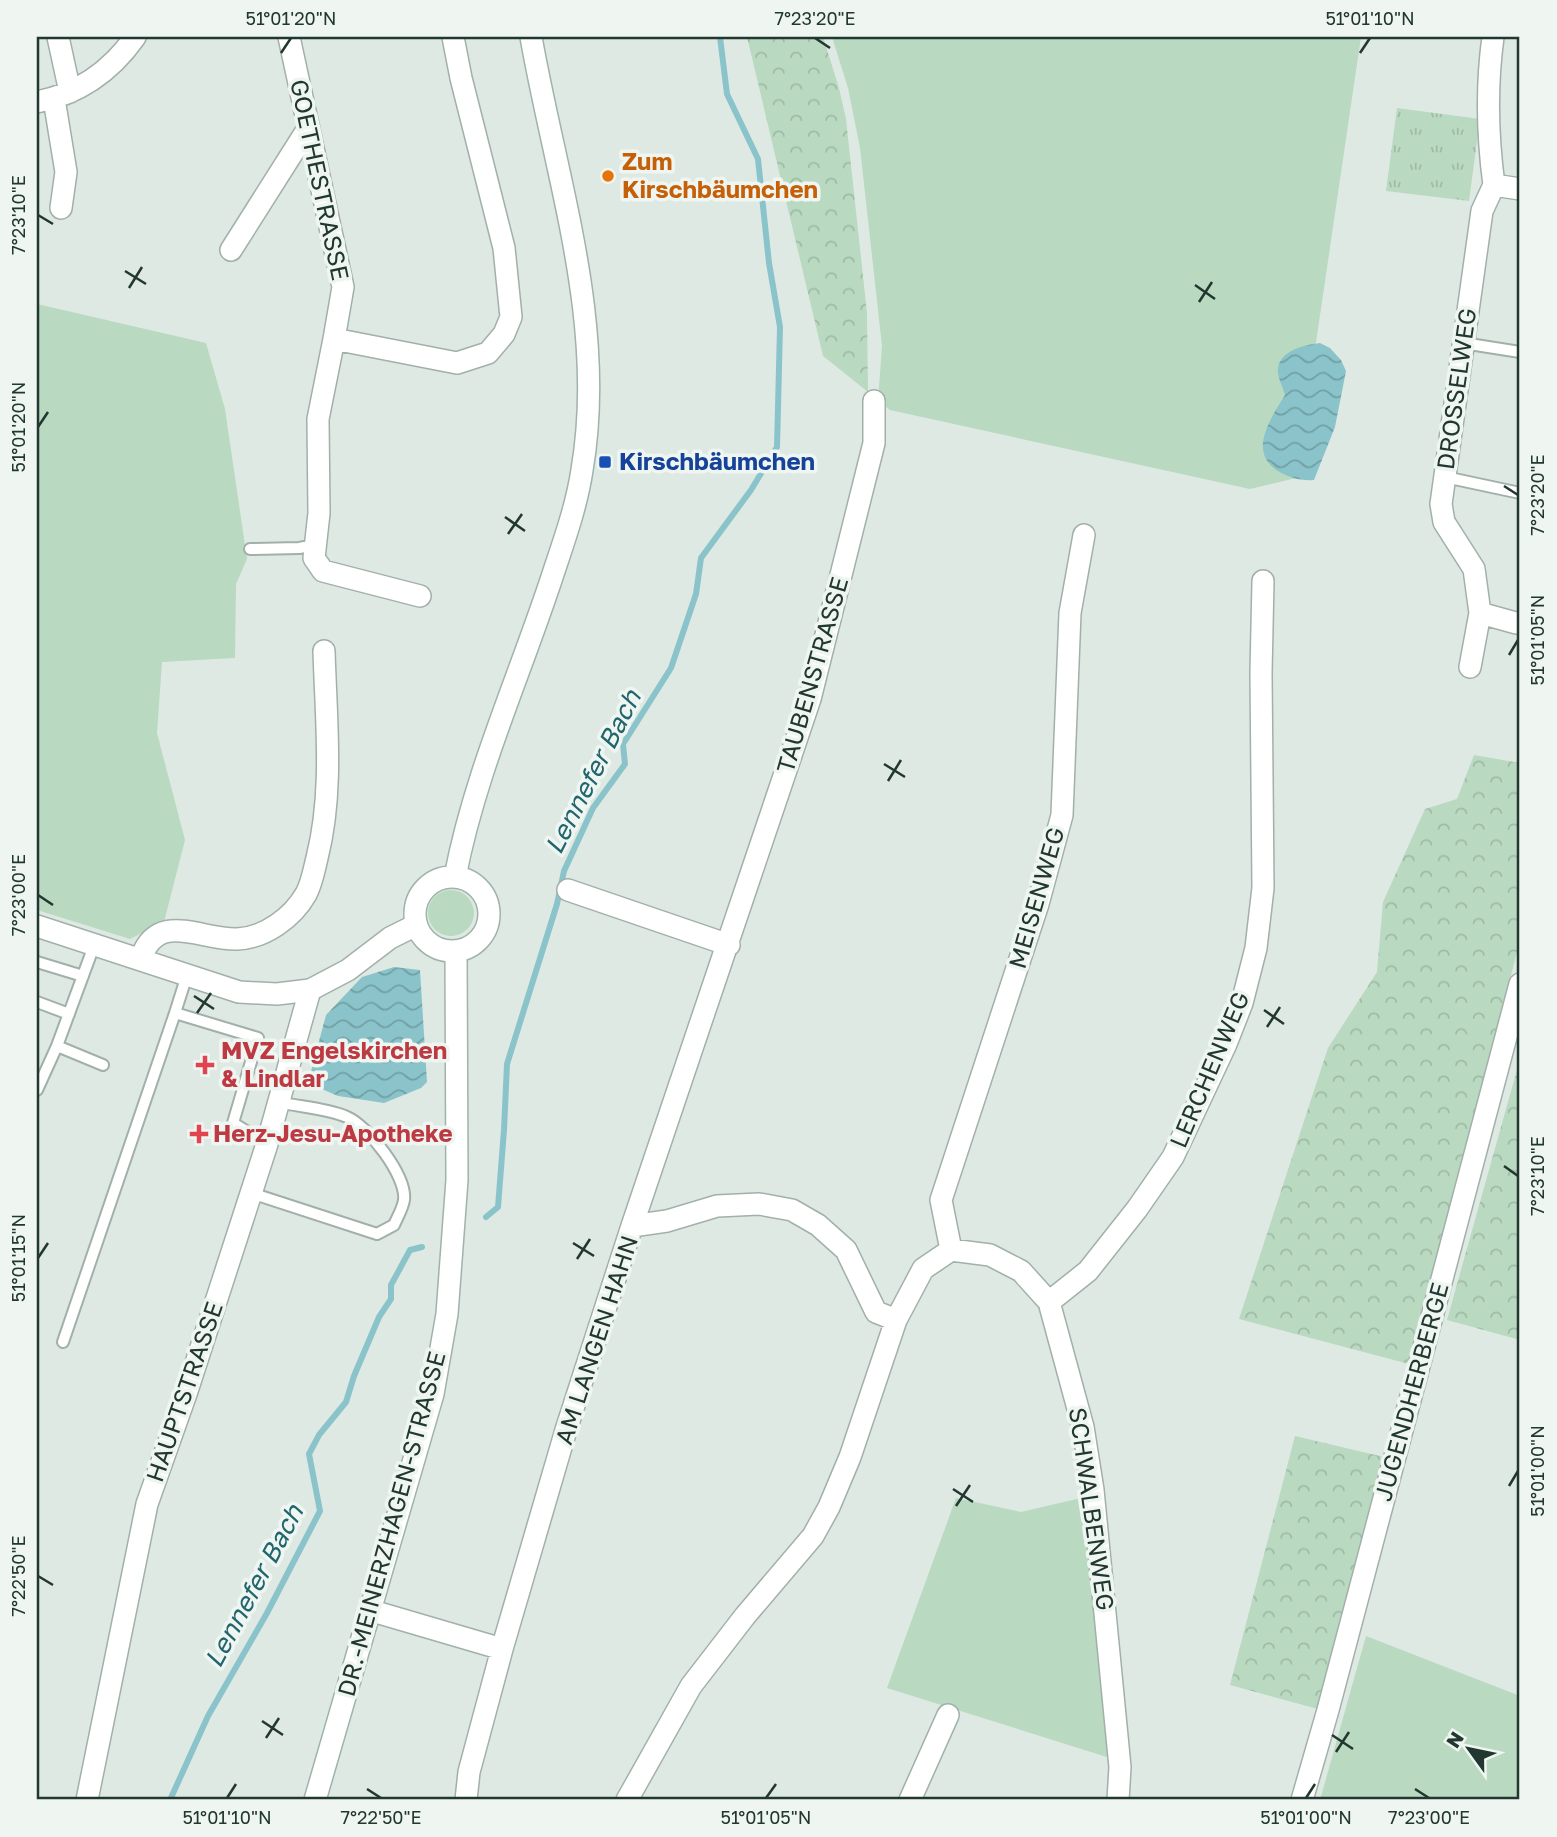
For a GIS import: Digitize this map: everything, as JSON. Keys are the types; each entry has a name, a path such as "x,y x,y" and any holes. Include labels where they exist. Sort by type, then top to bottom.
{"street":[{"path":"58,37 54,98 66,172 61,208"},
{"path":"54,98 102,74 135,37"},
{"name":"GOETHESTRASSE","path":"289,37 343,288 318,419 319,513 316,545"},
{"path":"334,339 457,363 488,353 504,334 511,317 504,248 453,37"},
{"path":"455,877 467,820 480,777 539,617 571,519 583,469 588,411 586,312 531,37"},
{"path":"1493,37 1488,93 1488,142 1494,185 1520,189"},
{"path":"230,250 307,130"},
{"name":"DROSSELWEG","path":"1470,667 1480,613 1474,569 1444,522 1441,504 1482,211 1494,185"},
{"name":"TAUBENSTRASSE","path":"632,1226 810,699 874,443 874,401"},
{"name":"MEISENWEG","path":"951,1250 941,1200 1038,904 1062,815 1070,613 1084,534"},
{"path":"316,545 314,558 323,571 420,596"},
{"name":"LERCHENWEG","path":"1049,1302 1088,1271 1137,1209 1173,1157 1226,1044 1242,1003 1256,948 1263,888 1263,581"},
{"path":"1480,613 1516,624"},
{"path":"141,958 146,944 156,934 170,930 237,939 254,936 284,919 306,895 326,816 324,651"},
{"path":"455,877 475,885 483,893 489,914 488,925 475,943 456,951 431,945 416,925 415,911 419,897 435,882 455,877"},
{"path":"568,890 729,945"},
{"path":"37,926 239,992 277,995 310,989 348,970 390,938 416,925"},
{"name":"DR.-MEINERZHAGEN-STRASSE","path":"315,1800 433,1394 447,1314 457,1180 456,951"},
{"name":"JUGENDHERBERGE","path":"1302,1800 1520,984"},
{"name":"HAUPTSTRASSE","path":"87,1800 147,1504 186,1394 267,1144 310,989"},
{"name":"AM LANGEN HAHN","path":"466,1800 469,1772 502,1648 566,1430 632,1226 667,1221 717,1206 760,1204 792,1210 818,1225 846,1250 876,1312 896,1320"},
{"path":"627,1800 691,1686 813,1535 829,1507 850,1457 896,1320 923,1269 951,1250"},
{"name":"SCHWALBENWEG","path":"951,1250 990,1255 1021,1271 1049,1302 1083,1427 1093,1489 1120,1767 1118,1800"},
{"path":"369,1610 502,1648"},
{"path":"910,1800 948,1715"}],"lane":[{"path":"1462,343 1520,352"},
{"path":"1444,477 1520,493"},
{"path":"250,549 316,545"},
{"path":"37,1090 57,1046 95,943"},
{"path":"37,962 83,976"},
{"path":"63,1342 187,975"},
{"path":"37,1002 69,1014"},
{"path":"174,1013 258,1038 233,1123 267,1144"},
{"path":"57,1046 103,1065"},
{"path":"251,1193 377,1234 394,1225 404,1199 402,1184 371,1134 361,1125 346,1116 278,1102"}],"green space":[{"path":"747,37 823,37 846,119 867,313 868,392 823,356"},
{"path":"832,37 1361,37 1296,478 1250,489 890,410 878,401 882,346 860,148 848,88"},
{"path":"1397,108 1480,119 1469,201 1386,191"},
{"path":"37,304 206,343 225,409 247,559 236,584 235,658 162,662 157,733 185,840 164,922 130,939 37,910"},
{"path":"1474,755 1520,763 1520,941 1409,1364 1239,1319 1328,1048 1377,972 1383,902 1425,809 1457,799"},
{"path":"451,890 467,897 474,913 467,929 451,936 435,929 428,913 435,897"},
{"path":"1520,1059 1520,1340 1447,1320"},
{"path":"1295,1436 1384,1457 1318,1709 1230,1685"},
{"path":"956,1498 1021,1512 1081,1498 1110,1758 887,1688"},
{"path":"1366,1636 1520,1696 1520,1800 1320,1800"}],"water":[{"path":"1320,343 1330,348 1341,360 1346,371 1335,427 1314,480 1300,479 1278,471 1269,463 1263,445 1268,424 1285,395 1278,373 1281,359 1292,350"},
{"path":"394,967 420,970 427,1082 421,1088 384,1103 338,1096 317,1087 310,1075 326,1015 362,977"}],"waterway":[{"name":"Lennefer Bach","path":"486,1217 498,1207 507,1064 557,904 564,871 593,808 625,764 623,744 671,668 696,594 701,558 751,490 777,447 780,327 769,263 758,159 727,94 720,37"},
{"name":"Lennefer Bach","path":"170,1800 208,1716 267,1613 320,1511 309,1454 319,1435 346,1402 379,1317 391,1299 391,1285 410,1250 422,1247"}],"place":[{"name":"Zum Kirschbäumchen","path":"608,176"},
{"name":"Kirschbäumchen","path":"605,462"},
{"name":"MVZ Engelskirchen & Lindlar","path":"205,1065"},
{"name":"Herz-Jesu-Apotheke","path":"199,1134"}]}
